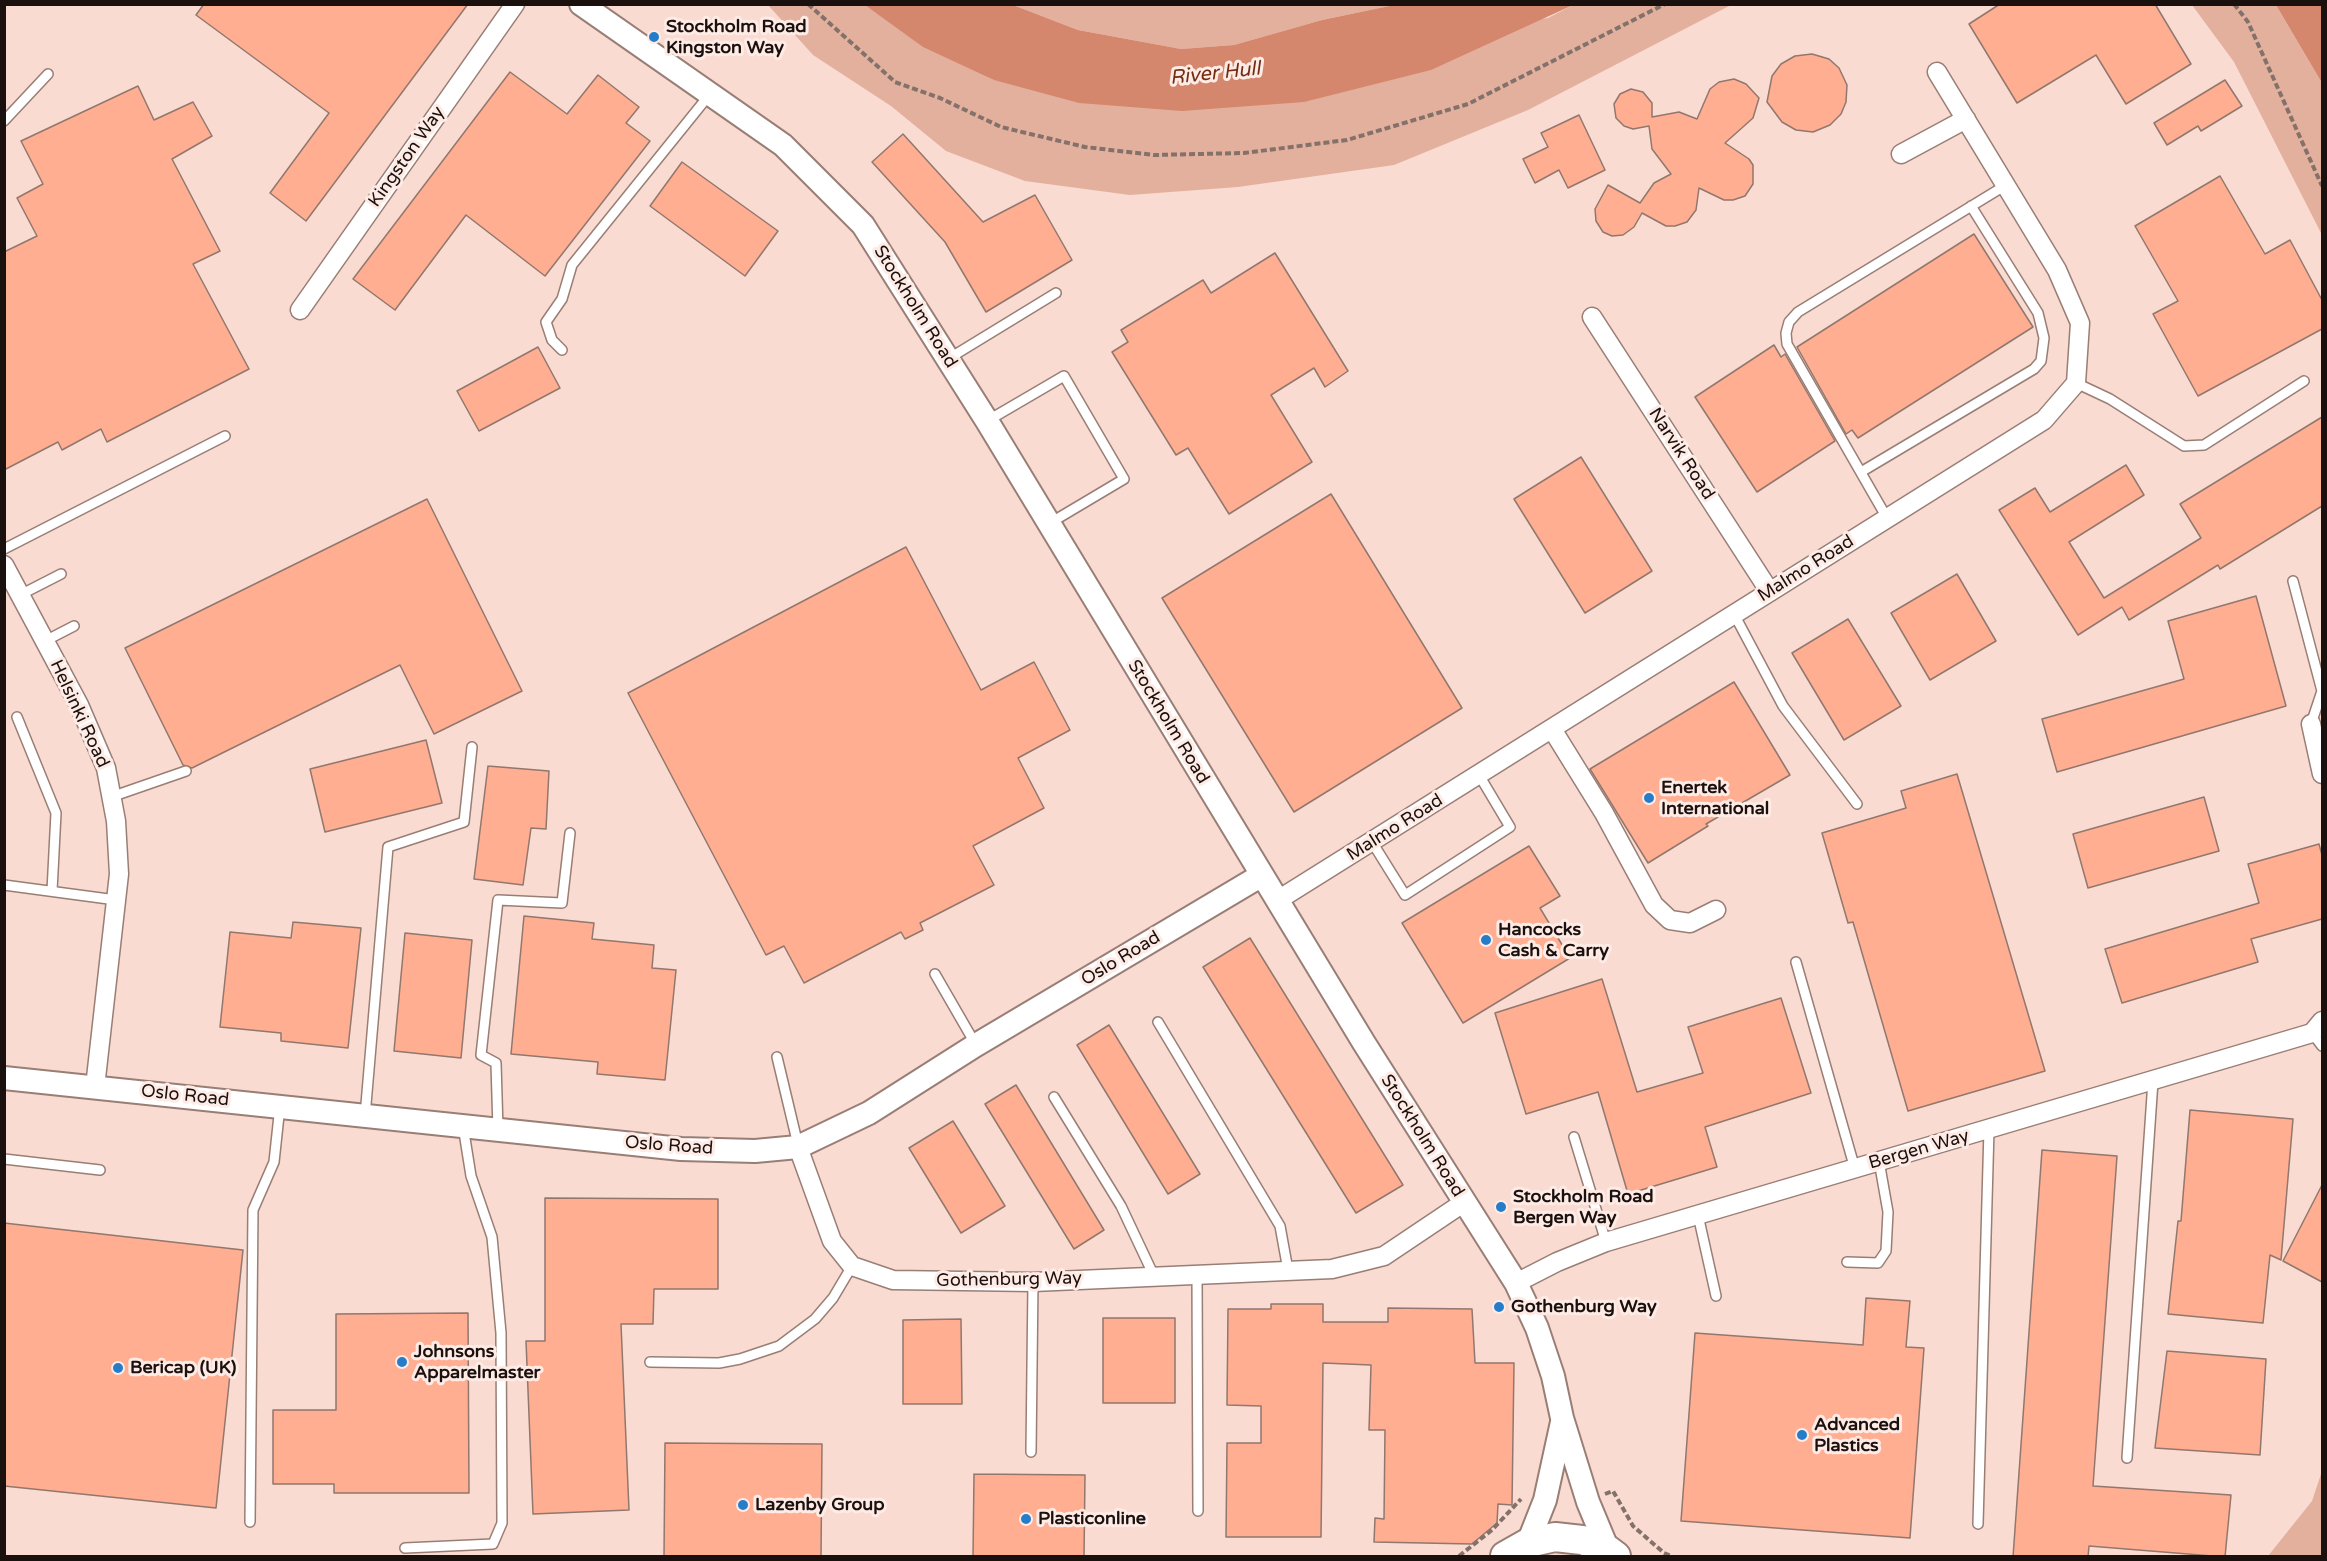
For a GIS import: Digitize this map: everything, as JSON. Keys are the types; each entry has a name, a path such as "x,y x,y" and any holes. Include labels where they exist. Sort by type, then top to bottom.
{"highway":[{"path":"1516,1550 1555,1538 1582,1539 1612,1553"}],"street":[{"name":"Kingston Way","path":"300,310 515,4"},
{"name":"Stockholm Road","path":"582,5 783,145 863,225 987,422 1047,524 1463,1203 1516,1284 1540,1338 1553,1376 1562,1418 1588,1502 1612,1553"},
{"path":"1937,72 2057,270 2080,323 2076,383"},
{"path":"1901,154 1966,119"},
{"name":"Narvik Road","path":"1592,317 1770,592"},
{"name":"Malmo Road","path":"1278,900 2044,420 2076,383"},
{"name":"Helsinki Road","path":"4,566 79,705 106,768 116,821 119,874 95,1087"},
{"path":"2311,724 2322,774"},
{"path":"1552,729 1604,813 1654,905 1670,920 1690,923 1716,910"},
{"name":"Oslo Road","path":"4,1078 681,1149 755,1151 798,1147 868,1113 976,1045 1262,875"},
{"name":"Bergen Way","path":"1516,1284 1557,1262 1606,1242 2319,1033"},
{"path":"798,1147 832,1241 852,1266"},
{"name":"Gothenburg Way","path":"852,1266 893,1280 1033,1282 1332,1269 1384,1256 1463,1203"},
{"path":"1516,1550 1545,1500 1562,1418"}],"lane":[{"path":"4,121 48,74"},
{"path":"562,350 552,340 546,322 562,299 572,265 710,94"},
{"path":"1887,518 1787,344 1786,333 1790,322 1798,312 2006,185"},
{"path":"1861,472 2034,369 2041,360 2044,338 2038,314 1971,206"},
{"path":"948,359 1056,293"},
{"path":"987,422 1064,376 1124,479 1047,524"},
{"path":"2076,383 2110,399 2184,446 2204,445 2304,381"},
{"path":"4,549 225,436"},
{"path":"20,595 61,574"},
{"path":"2293,581 2322,691 2311,724"},
{"path":"1734,614 1783,706 1857,804"},
{"path":"45,641 74,626"},
{"path":"17,717 56,813 52,891"},
{"path":"365,1116 388,847 464,822 472,747"},
{"path":"111,796 186,771"},
{"path":"1372,842 1405,895 1510,827 1479,775"},
{"path":"498,1130 496,1063 481,1055 498,900 562,903 570,833"},
{"path":"4,885 116,900"},
{"path":"1796,962 1855,1168"},
{"path":"935,974 976,1045"},
{"path":"1158,1022 1280,1226 1288,1270"},
{"path":"777,1057 798,1147"},
{"path":"2127,1458 2152,1081"},
{"path":"1054,1097 1121,1206 1154,1276"},
{"path":"250,1522 253,1209 274,1162 280,1106"},
{"path":"405,1548 493,1544 502,1523 500,1322 492,1237 471,1176 463,1126"},
{"path":"1978,1524 1989,1129"},
{"path":"1574,1137 1606,1242"},
{"path":"4,1160 100,1170"},
{"path":"1847,1263 1878,1263 1886,1251 1888,1212 1878,1161"},
{"path":"1698,1215 1716,1296"},
{"path":"651,1362 719,1363 740,1359 779,1346 815,1319 833,1298 852,1266"},
{"path":"1197,1274 1198,1511"},
{"path":"1031,1452 1033,1282"}],"path":[{"path":"808,4 895,82 940,98 1001,127 1084,147 1154,155 1244,153 1347,140 1391,127 1468,104 1665,4"},
{"path":"2234,4 2248,22 2322,186"}],"shaded area":[{"path":"768,5 865,5 994,80 1548,18 1573,5 1731,5 1528,110 1394,165 1238,187 1130,195 1025,181 946,151 891,106 813,55"},
{"path":"1013,5 1394,5 1322,20 1234,45 1181,49 1078,30"},
{"path":"2192,5 2276,5 2322,83 2322,235 2234,62"},
{"path":"2322,1471 2322,1555 2268,1556 2312,1501"}],"water":[{"name":"River Hull","path":"865,5 1013,5 1078,30 1181,49 1234,45 1322,20 1394,5 1573,5 1431,70 1304,102 1182,111 1079,103 994,80 923,47"},
{"path":"2276,5 2322,5 2322,83"}],"building":[{"path":"204,4 468,4 306,221 270,193 329,113 196,15"},
{"path":"2000,4 2155,4 2191,64 2126,104 2096,55 2017,103 1969,24"},
{"path":"1812,54 1829,59 1839,68 1847,85 1846,102 1841,114 1830,125 1813,132 1796,130 1782,122 1767,102 1772,76 1781,64 1795,56"},
{"path":"510,72 567,114 598,75 639,107 626,123 650,141 545,276 466,215 395,310 353,279"},
{"path":"1734,79 1746,84 1759,98 1753,118 1725,143 1749,159 1753,165 1753,184 1745,196 1724,200 1699,188 1696,210 1687,222 1666,226 1642,213 1634,227 1623,235 1612,236 1603,232 1596,221 1595,209 1608,185 1640,203 1654,183 1671,174 1652,149 1649,126 1633,129 1624,126 1616,118 1614,104 1620,94 1631,89 1643,92 1652,103 1652,117 1679,112 1697,119 1710,89 1719,82"},
{"path":"2225,80 2242,106 2201,131 2198,126 2167,145 2154,123"},
{"path":"138,86 154,120 193,102 212,136 172,159 220,251 193,264 249,369 107,442 101,429 62,450 58,442 4,470 4,252 37,236 17,198 43,184 21,141"},
{"path":"1579,115 1605,170 1568,188 1559,170 1535,183 1523,159 1548,147 1541,133"},
{"path":"903,134 983,222 1035,195 1072,260 986,312 945,242 872,162"},
{"path":"682,162 778,231 745,276 650,206"},
{"path":"2220,176 2265,254 2290,240 2322,300 2322,329 2198,396 2153,314 2178,301 2135,226"},
{"path":"1974,234 2033,327 1858,438 1852,430 1846,434 1797,347"},
{"path":"1275,253 1348,371 1325,387 1314,368 1271,395 1312,462 1229,514 1188,448 1176,455 1112,352 1128,342 1121,330 1203,280 1211,293"},
{"path":"1774,345 1781,357 1785,354 1835,441 1757,492 1695,397"},
{"path":"538,347 560,388 479,431 457,391"},
{"path":"2322,417 2322,506 2220,569 2218,565 2129,620 2122,607 2078,635 1999,510 2035,488 2050,512 2126,465 2144,495 2069,542 2104,598 2201,538 2180,504"},
{"path":"1581,457 1652,571 1585,613 1514,499"},
{"path":"1331,494 1462,708 1294,812 1162,598"},
{"path":"427,499 522,691 434,734 400,665 192,768 183,765 125,648"},
{"path":"906,547 981,690 1034,662 1070,730 1018,758 1044,808 973,846 994,885 920,923 923,930 905,939 901,932 804,983 784,946 766,955 628,693"},
{"path":"1957,574 1996,641 1930,680 1891,613"},
{"path":"2256,596 2286,706 2057,772 2042,719 2184,679 2168,621"},
{"path":"1848,619 1901,706 1844,740 1792,653"},
{"path":"1734,682 1790,775 1706,824 1708,826 1648,863 1590,769"},
{"path":"426,740 442,803 325,832 310,769"},
{"path":"488,766 549,771 546,829 531,828 523,885 474,879"},
{"path":"1957,774 2045,1071 1908,1111 1853,922 1848,923 1822,833 1906,808 1901,791"},
{"path":"2204,797 2219,851 2088,888 2073,834"},
{"path":"2319,844 2322,855 2322,919 2251,939 2258,962 2122,1003 2105,949 2259,903 2248,864"},
{"name":"Hancocks Cash & Carry","path":"1529,846 1560,896 1540,908 1570,958 1463,1023 1402,923"},
{"path":"524,916 594,923 592,939 654,945 652,968 676,970 665,1080 597,1074 598,1062 511,1054"},
{"path":"293,922 361,928 348,1048 281,1041 281,1033 220,1027 230,932 291,938"},
{"path":"405,933 472,940 461,1058 394,1051"},
{"path":"1250,938 1403,1185 1356,1213 1203,967"},
{"path":"1602,979 1637,1092 1703,1073 1688,1027 1781,998 1811,1093 1705,1127 1717,1167 1628,1194 1598,1092 1526,1114 1495,1013"},
{"path":"1109,1025 1200,1174 1168,1194 1077,1045"},
{"path":"1016,1085 1104,1230 1074,1249 985,1104"},
{"path":"2190,1110 2293,1119 2281,1260 2270,1255 2263,1323 2168,1314 2178,1221 2181,1221"},
{"path":"953,1121 1005,1206 961,1233 909,1148"},
{"path":"2042,1150 2117,1156 2093,1486 2231,1495 2225,1557 2089,1546 2088,1557 2013,1557"},
{"path":"2322,1185 2322,1282 2283,1261"},
{"path":"545,1198 718,1199 718,1289 654,1289 653,1324 621,1324 629,1510 533,1514 526,1341 545,1341"},
{"name":"Bericap (UK)","path":"4,1223 243,1250 216,1508 4,1486"},
{"name":"Advanced Plastics","path":"1866,1298 1910,1301 1906,1347 1924,1348 1910,1538 1681,1521 1695,1333 1863,1345"},
{"path":"1271,1304 1323,1304 1323,1322 1388,1322 1388,1308 1472,1309 1475,1363 1514,1363 1512,1505 1498,1504 1497,1523 1472,1544 1374,1542 1375,1518 1384,1519 1385,1430 1369,1430 1371,1365 1323,1363 1321,1537 1226,1537 1227,1443 1261,1443 1261,1406 1227,1405 1228,1309 1271,1309"},
{"name":"Johnsons Apparelmaster","path":"468,1313 469,1493 334,1493 334,1484 273,1484 273,1410 336,1410 336,1314"},
{"path":"1103,1318 1175,1318 1175,1403 1103,1403"},
{"path":"961,1319 962,1404 903,1404 903,1320"},
{"path":"2167,1351 2266,1359 2260,1455 2155,1448"},
{"path":"665,1443 822,1444 821,1557 664,1557"},
{"path":"974,1474 1085,1475 1084,1557 973,1557"}],"place":[{"name":"Stockholm Road Kingston Way","path":"654,37"},
{"name":"Enertek International","path":"1649,798"},
{"name":"Hancocks Cash & Carry","path":"1486,940"},
{"name":"Stockholm Road Bergen Way","path":"1501,1207"},
{"name":"Gothenburg Way","path":"1499,1307"},
{"name":"Johnsons Apparelmaster","path":"402,1362"},
{"name":"Bericap (UK)","path":"118,1368"},
{"name":"Advanced Plastics","path":"1802,1435"},
{"name":"Lazenby Group","path":"743,1505"},
{"name":"Plasticonline","path":"1026,1519"}]}
